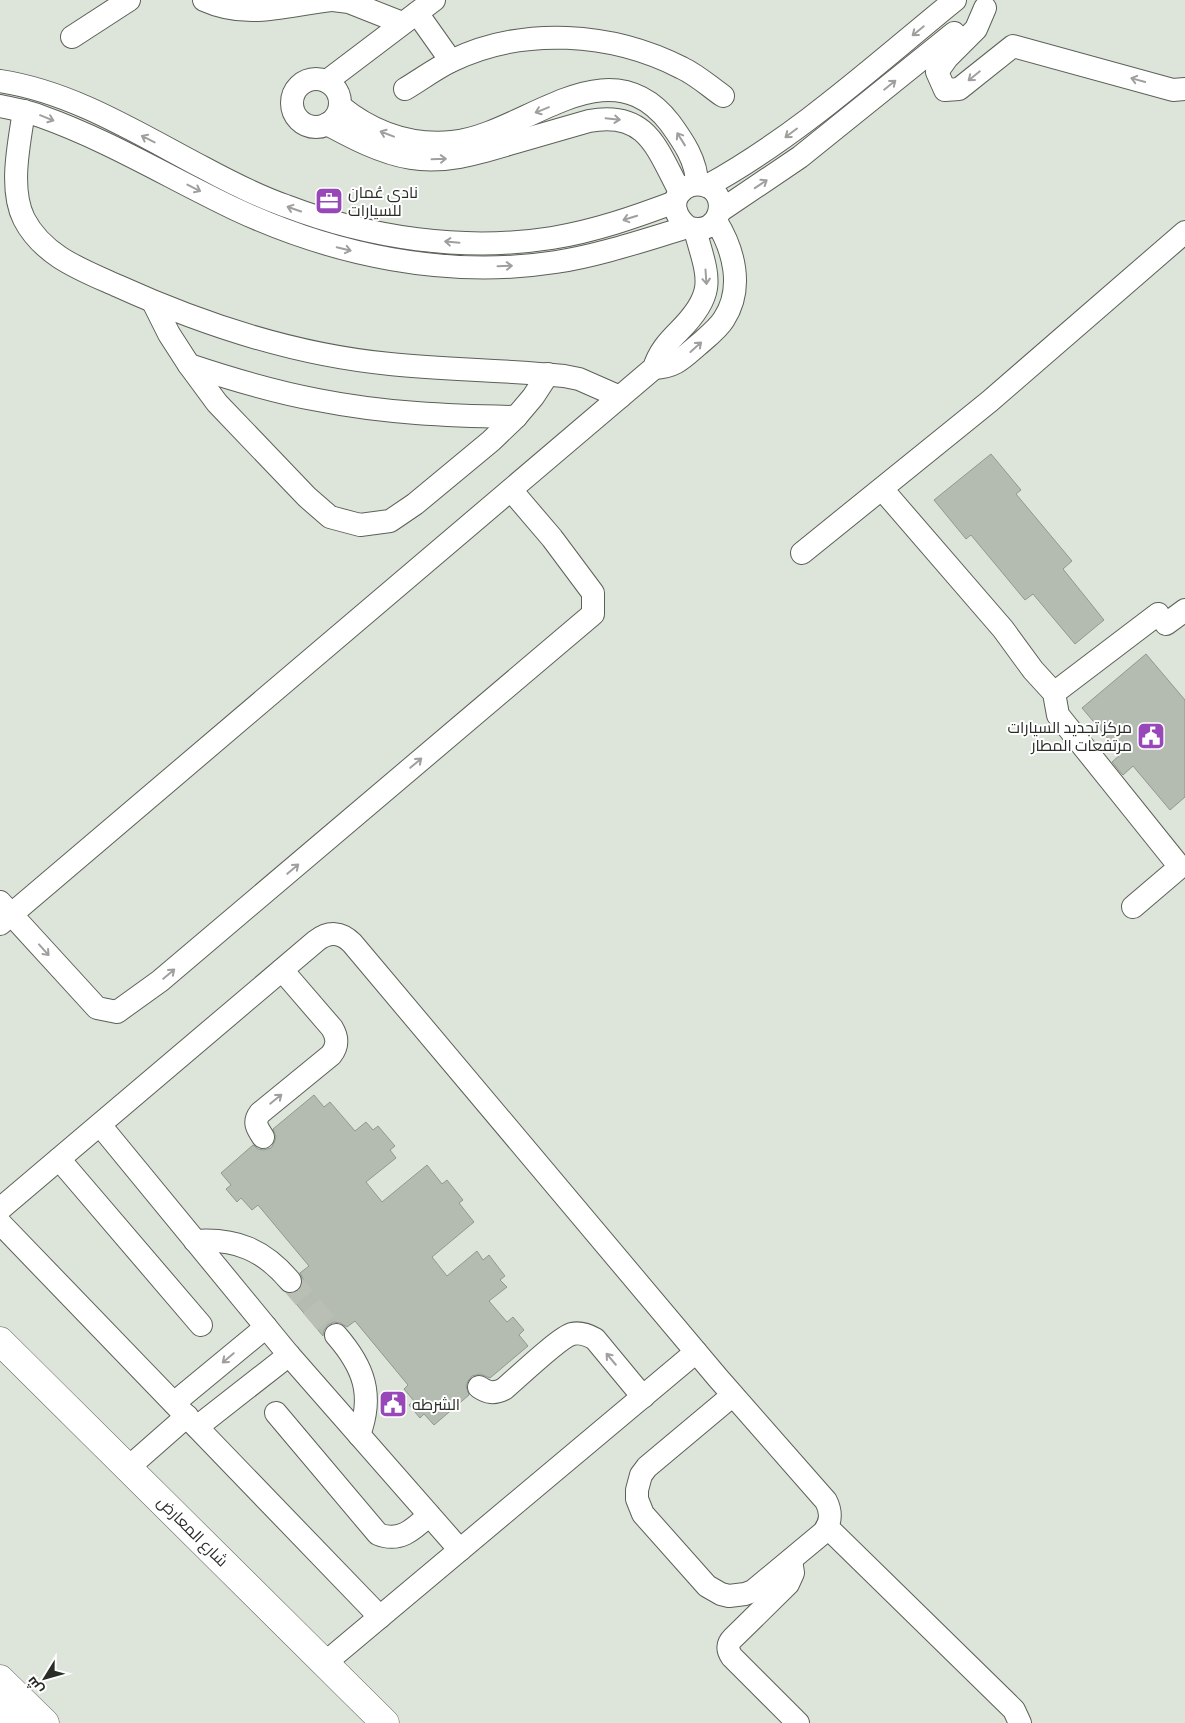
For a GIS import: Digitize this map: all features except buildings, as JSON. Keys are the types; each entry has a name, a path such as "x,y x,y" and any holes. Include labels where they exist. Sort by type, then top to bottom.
{"main road":[{"name":"شارع المعارض","path":"0,1341 385,1723"},
{"path":"0,1679 45,1723"},
{"path":"0,1710 14,1723"}],"lane":[{"path":"72,38 129,0"},
{"path":"204,0 234,10 258,10 332,0 418,12 451,61"},
{"path":"0,81 59,96 104,116 242,188 285,206 329,221 374,232 419,239 464,243 508,243 552,238 635,217 750,161 784,139 956,0"},
{"path":"990,4 976,29 936,72 945,90 959,89 1013,46 1173,90 1185,89"},
{"path":"0,106 39,115 91,136 275,227 318,242 363,254 457,266 506,267 556,262 710,226 718,216 813,147 990,4"},
{"path":"327,82 418,12"},
{"path":"405,89 451,61 496,45 544,38 592,39 639,49 683,68 724,96"},
{"path":"320,79 327,82 338,92 340,106 336,116 327,124 315,126 303,122 298,117 293,104 296,90 306,81 320,79"},
{"path":"340,106 361,122 391,136 410,142 432,144 454,142 475,137 586,93 606,89 626,92 645,99 661,112 695,164 697,174 690,191 676,212 680,221 691,229 707,277 706,294 700,308 662,350 654,368 620,398 4,913 97,1008 117,1012 160,981 593,614 593,593 552,538 511,490"},
{"path":"24,111 8,171 15,184 24,219 41,244 70,264 153,302 210,324 260,339 328,355 405,366 548,374 579,379 620,398"},
{"path":"327,124 351,137 389,153 412,158 436,160 459,158 589,121 605,118 622,120 637,126 650,137 690,191"},
{"path":"654,368 666,368 682,360 724,320 733,302 736,282 730,248 718,216 720,201 715,192 690,191"},
{"path":"802,553 990,401 1185,232"},
{"path":"153,302 169,334 188,365 217,403 307,497 330,517 360,525 390,521 415,504 491,441 516,417 548,374"},
{"path":"188,365 261,387 317,400 374,409 449,416 516,417"},
{"path":"882,489 1003,628 1033,670 1054,693 1058,715 1183,865 1133,907"},
{"path":"1054,693 1162,619 1185,610"},
{"path":"0,1209 322,937 335,934 347,938 733,1396 826,1501 831,1516 824,1532 753,1591 737,1596 721,1594 707,1586 643,1514 639,1506 636,1490 644,1471 733,1396"},
{"path":"263,1137 256,1126 260,1113 331,1055 337,1042 332,1028 282,970"},
{"path":"100,1125 289,1355 460,1550"},
{"path":"59,1159 201,1325"},
{"path":"0,1223 380,1617"},
{"path":"195,1241 218,1240 240,1244 266,1257 290,1281"},
{"path":"128,1467 186,1415 266,1327"},
{"path":"479,1387 493,1393 504,1389 565,1337 579,1333 595,1339 643,1397"},
{"path":"336,1335 354,1358 364,1384 366,1411 359,1435"},
{"path":"325,1663 696,1352"},
{"path":"186,1415 289,1355"},
{"path":"276,1413 378,1534 386,1537 400,1537 411,1531 429,1515"},
{"path":"827,1527 1014,1710 1020,1723"},
{"path":"792,1560 793,1573 788,1584 730,1641 728,1649 732,1657 798,1723"}],"tunnel":[{"path":"290,1281 336,1335"}],"place":[{"name":"نادي عُمان للسيارات","path":"329,201"},
{"name":"مركز تجديد السيارات مرتفعات المطار","path":"1151,736"},
{"name":"الشرطه","path":"393,1404"}]}
